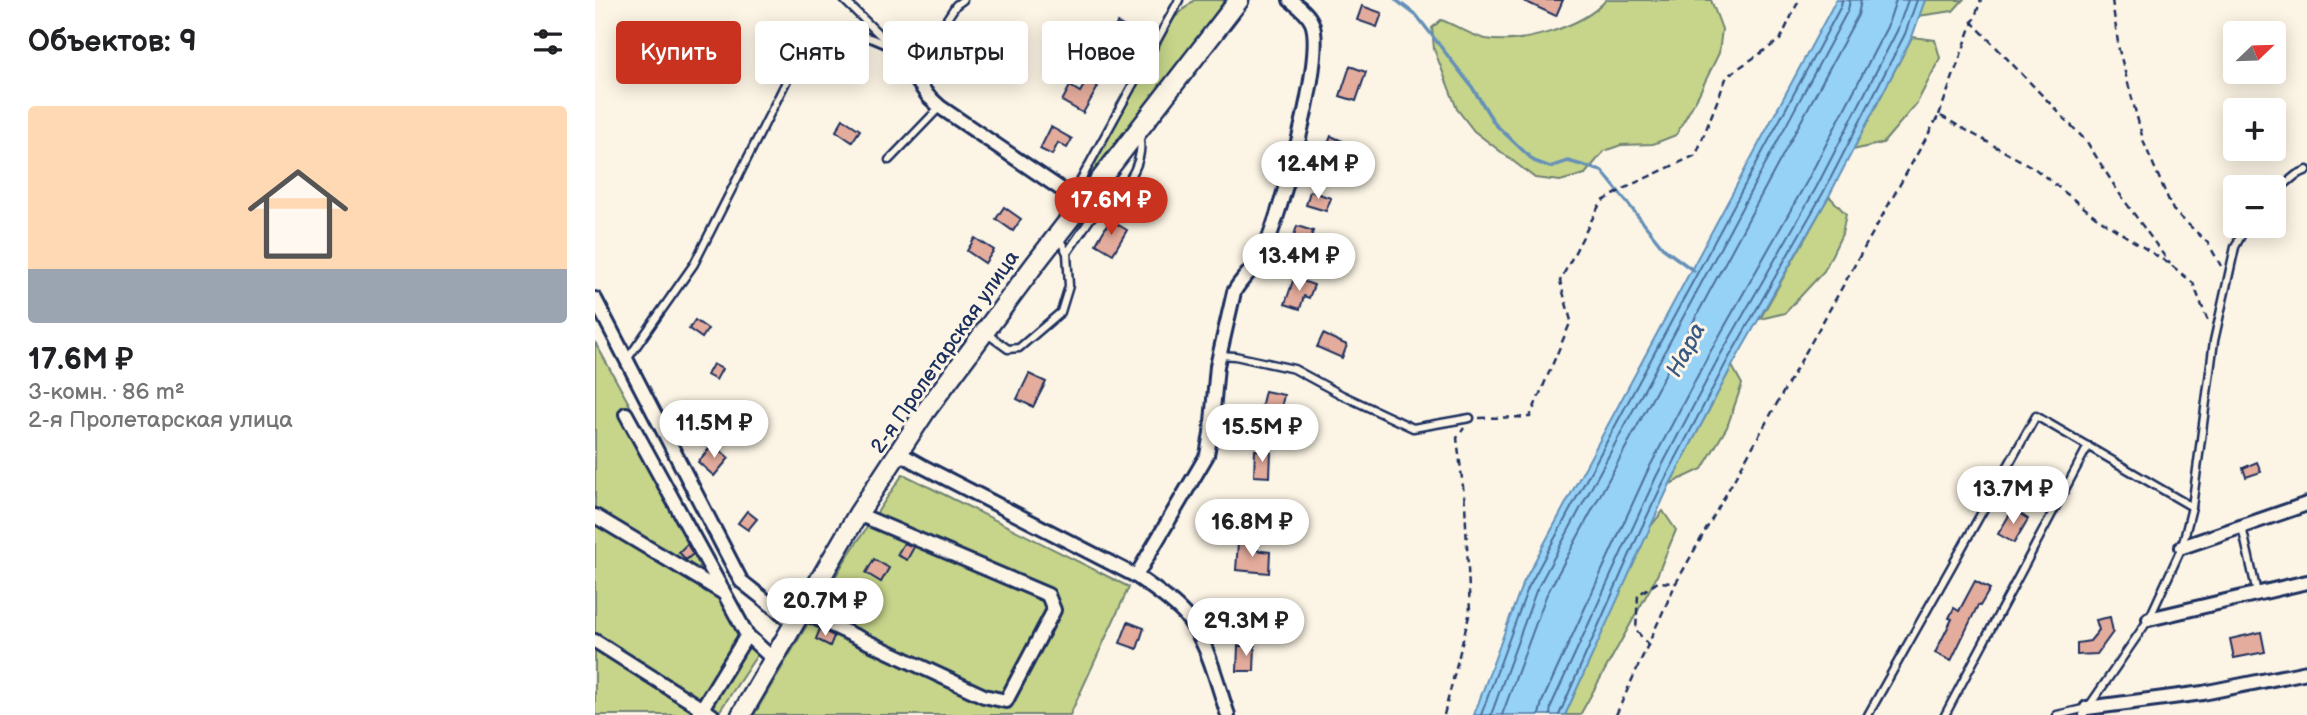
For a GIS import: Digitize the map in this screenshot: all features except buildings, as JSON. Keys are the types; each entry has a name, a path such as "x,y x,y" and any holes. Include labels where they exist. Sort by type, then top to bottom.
{"main road":[{"name":"2-я Пролетарская улица","path":"741,715 858,514 925,412 1058,236 1082,198 1138,133 1239,0"}],"street":[{"path":"1136,576 1207,455 1212,433 1219,355 1234,292 1239,281 1254,268 1263,252 1285,191 1310,87 1316,44 1312,23 1302,9 1290,0"},
{"path":"920,84 940,107 1082,198"},
{"path":"595,299 741,581 798,617 984,696 1006,701 1054,610 1048,595 858,514"},
{"path":"626,414 747,635 773,659"},
{"path":"899,453 1136,576 1165,596 1195,629 1208,656 1227,715"},
{"path":"2182,547 2307,504"},
{"path":"595,516 723,592"},
{"path":"2149,619 2307,582"},
{"path":"595,641 704,713 747,635"},
{"path":"2085,711 2203,693 2307,672"}],"lane":[{"path":"844,0 883,38"},
{"path":"945,21 956,5 963,0"},
{"path":"1114,194 1082,198 1179,0"},
{"path":"626,361 694,264 790,74 810,48 827,36 850,32 883,42"},
{"path":"889,160 940,107"},
{"path":"1067,253 1091,218 1138,165 1143,149 1138,133"},
{"path":"2286,183 2307,170"},
{"path":"984,332 1008,349 1019,348 1061,312 1069,286 1067,253 1058,236"},
{"path":"2057,715 2085,711 2149,619 2182,547 2192,507 2214,341 2235,247 2240,238"},
{"path":"1219,355 1294,369 1413,428 1470,418"},
{"path":"1868,715 2036,416 2192,507"},
{"path":"1945,715 2088,446"},
{"path":"2242,527 2257,594"}],"path":[{"path":"1444,715 1469,612 1465,503 1457,438 1470,418 1530,417 1571,321 1560,281 1601,202 1696,155 1727,76 1780,40 1799,0"},
{"path":"1616,715 1676,583 1939,115 1971,21 1981,0"},
{"path":"2112,0 2119,50 2144,143 2173,209 2208,243 2228,278"},
{"path":"1971,21 2087,142 2119,193 2171,265"},
{"path":"1939,115 2033,168 2096,217 2193,282 2214,341"},
{"path":"1649,646 1636,630 1638,595 1658,582 1676,583"}],"green space":[{"path":"1194,0 1225,0 1155,96 1083,187 1106,131 1134,84 1159,84 1159,42 1172,20"},
{"path":"1606,0 1711,0 1722,29 1719,53 1676,135 1653,144 1621,145 1604,151 1585,174 1560,181 1535,178 1474,131 1457,109 1434,49 1432,28 1441,20 1486,39 1516,39 1567,26 1596,10"},
{"path":"1925,0 1963,0 1953,11 1918,16"},
{"path":"1912,37 1935,40 1940,58 1917,103 1883,143 1853,150"},
{"path":"1829,196 1846,214 1842,234 1824,271 1785,313 1760,319"},
{"path":"595,342 754,631 757,655 717,715 595,715"},
{"path":"1732,366 1742,384 1727,427 1702,469 1670,484"},
{"path":"903,474 1129,587 1070,715 754,715 847,557"},
{"path":"1663,511 1676,530 1656,578 1580,715 1565,715 1647,531"}],"water":[{"name":"Нара","path":"1836,0 1925,0 1912,37 1829,196 1732,366 1670,484 1565,715 1474,715 1522,585"}],"waterway":[{"path":"1396,0 1417,16 1472,87 1495,124 1534,161 1550,167 1568,161 1602,171 1664,249 1694,271"}]}
